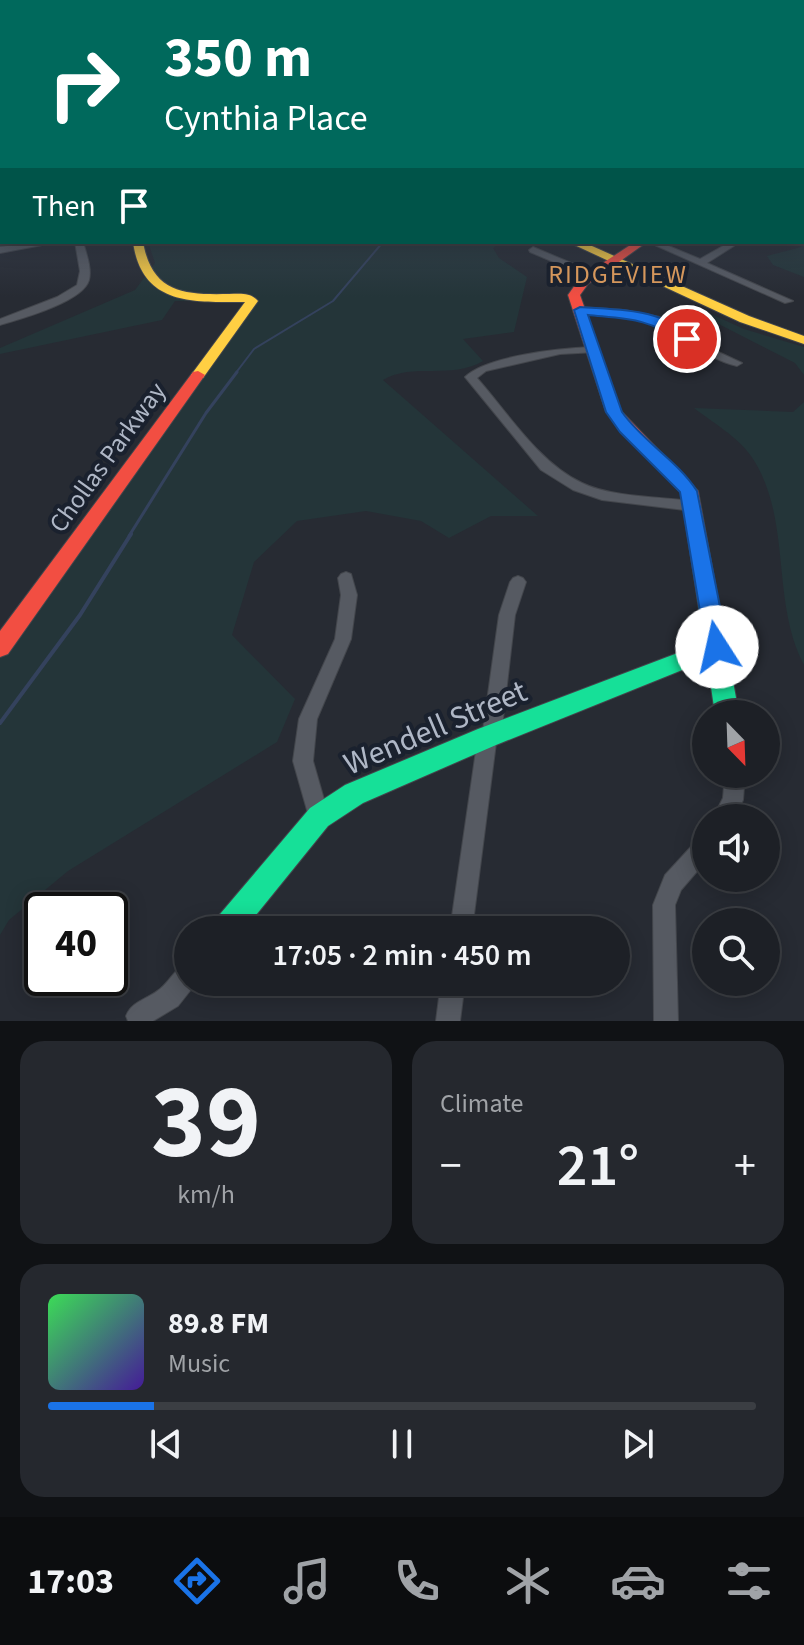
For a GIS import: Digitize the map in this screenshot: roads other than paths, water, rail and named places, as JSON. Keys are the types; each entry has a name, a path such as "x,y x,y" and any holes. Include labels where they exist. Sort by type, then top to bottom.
{"street":[{"path":"0,250 40,244"},
{"path":"0,322 77,290 84,281 79,244"},
{"name":"Chollas Parkway","path":"0,648 251,305 252,301 248,298 192,297 157,288 149,281 139,244"},
{"path":"578,244 619,260 737,318 804,340"},
{"path":"640,244 635,251 592,275 575,289 614,412 625,429 680,478 689,491 725,700"},
{"path":"657,244 788,301"},
{"path":"700,263 733,244"},
{"path":"533,250 592,275"},
{"path":"580,310 645,317 666,324 708,354 737,363"},
{"path":"592,350 560,351 482,369 471,377 546,467 578,487 602,495 693,506"},
{"path":"319,817 303,761 308,719 343,639 349,595 346,578"},
{"path":"463,916 507,615 518,582"},
{"name":"Wendell Street","path":"237,916 319,817 354,794 490,736 717,647"},
{"path":"666,1021 664,905 673,883 692,861"},
{"path":"138,1016 174,991"},
{"path":"448,1021 451,996"}],"waterway":[{"path":"235,374 254,349 333,301 381,244"},
{"path":"129,536 206,413 237,372"},
{"path":"0,723 80,615 131,534"}],"district":[{"name":"RIDGEVIEW","path":"618,274"}]}
